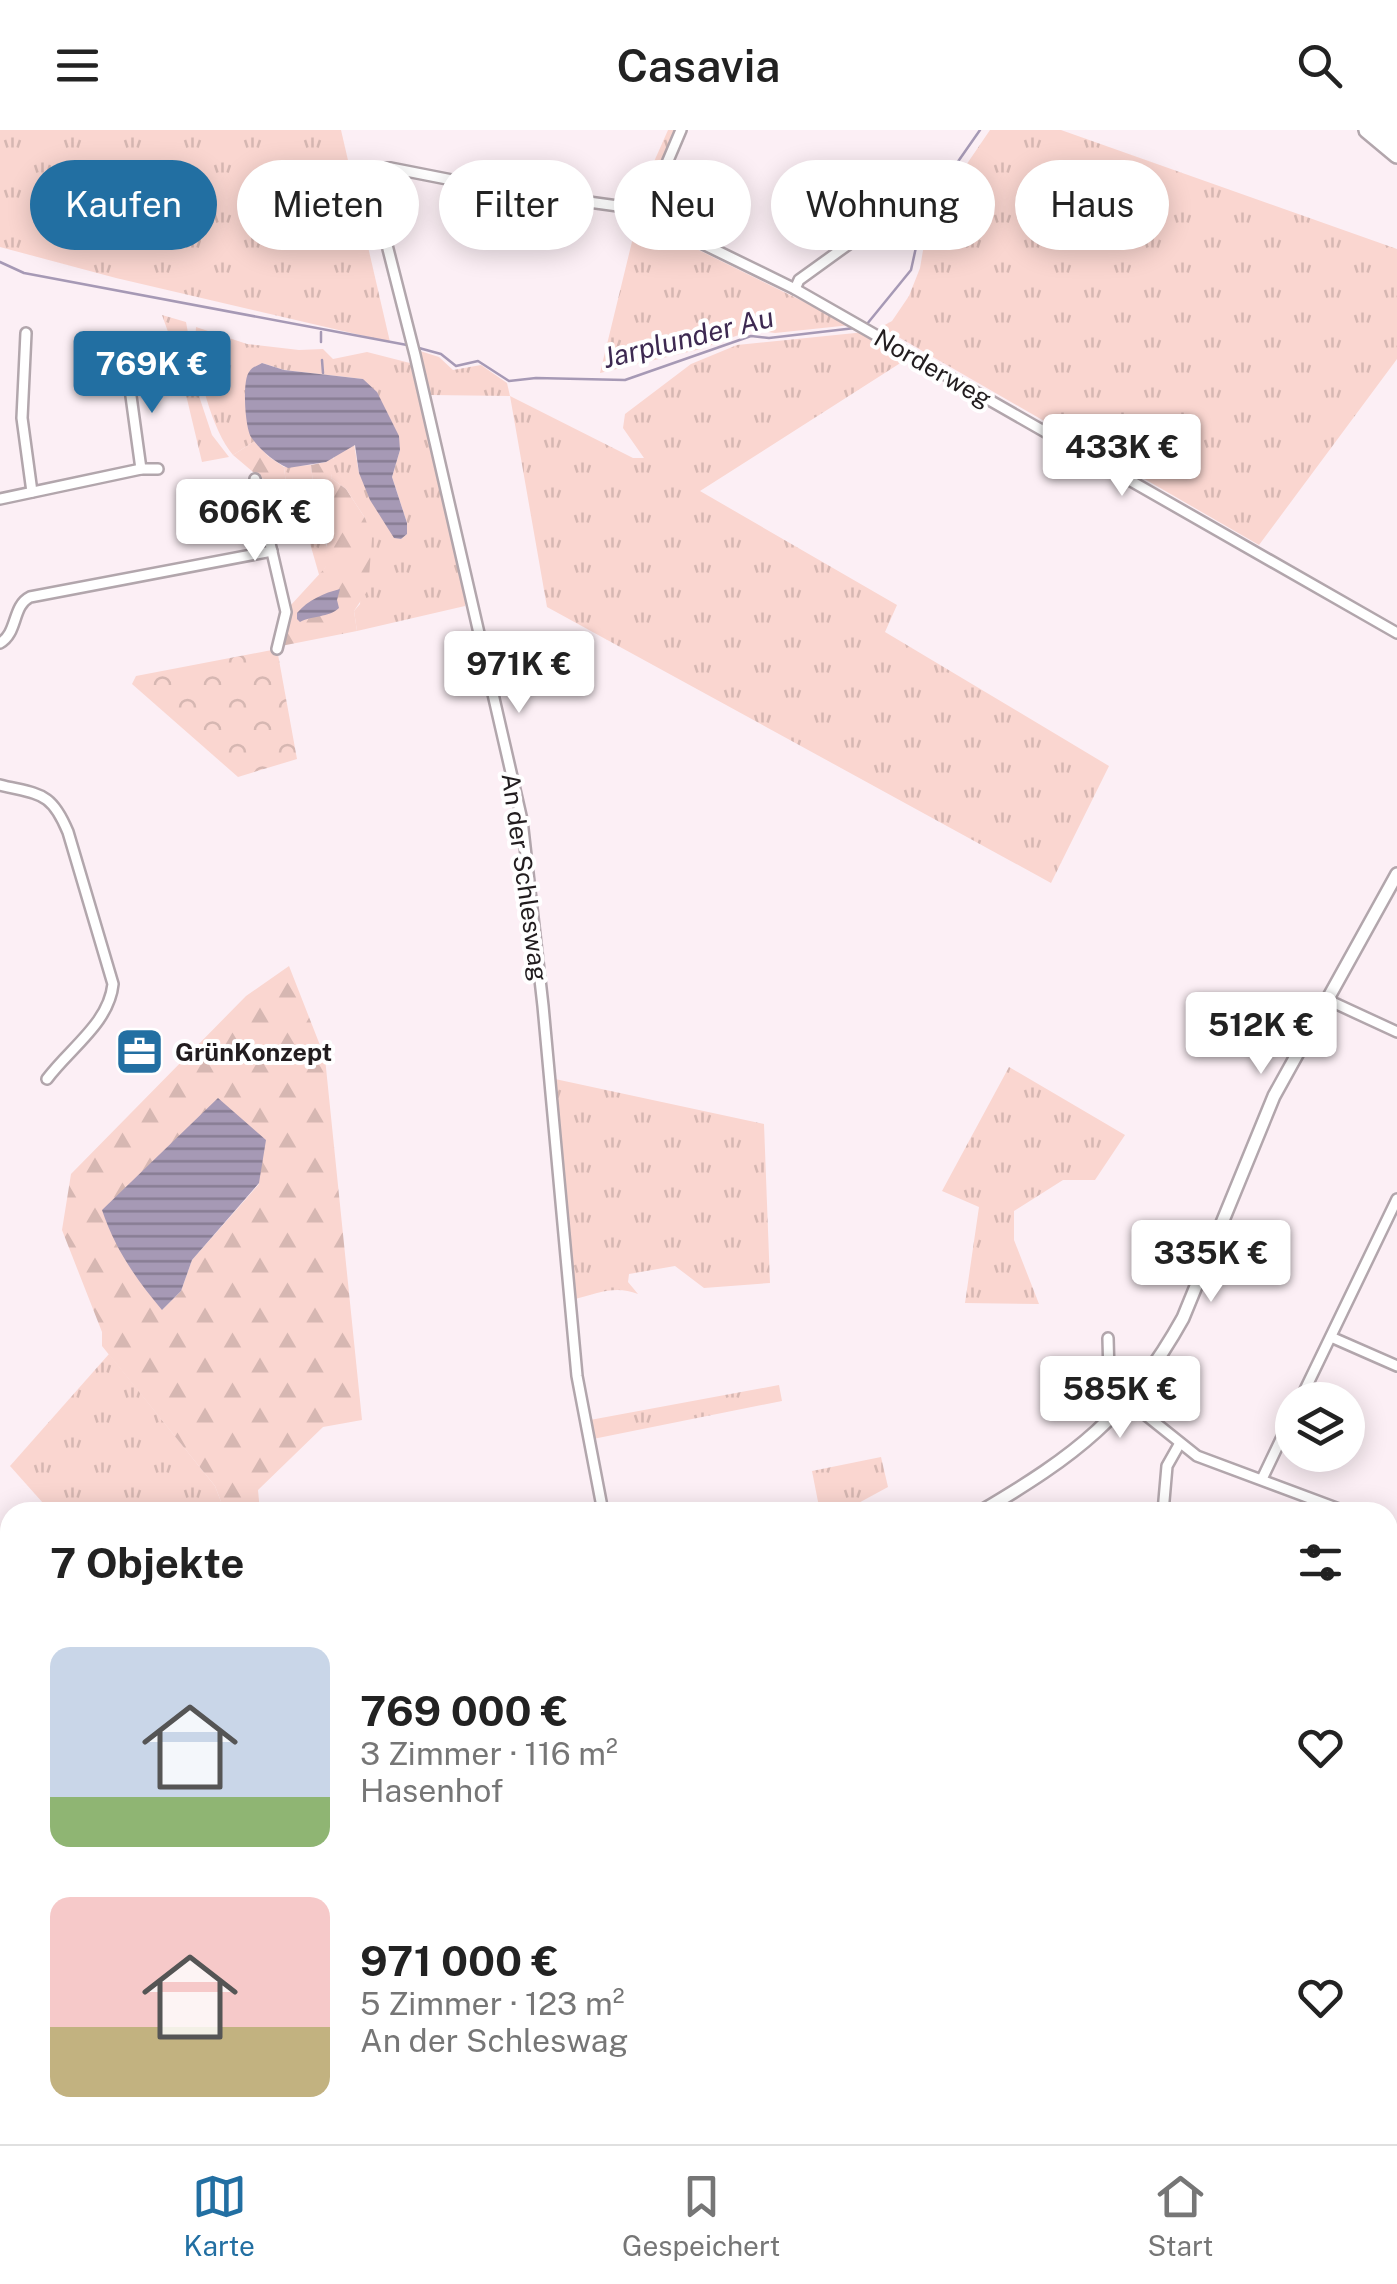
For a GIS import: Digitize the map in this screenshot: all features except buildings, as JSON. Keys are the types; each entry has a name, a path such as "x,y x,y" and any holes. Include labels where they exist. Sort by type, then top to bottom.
{"highway":[{"path":"1367,130 1397,155"},
{"path":"1383,130 1397,139"}],"main road":[{"path":"997,1502 1082,1446 1126,1402 1164,1351 1180,1322 1274,1096 1397,874"}],"street":[{"path":"669,160 681,130"},
{"name":"An der Schleswag","path":"601,1502 577,1376 522,820 372,176 381,168 391,168 508,191 614,205"},
{"name":"Norderweg","path":"715,250 795,289 1397,633"},
{"path":"795,289 799,280 841,250"},
{"path":"26,333 22,418 32,492"},
{"path":"127,367 140,469"},
{"path":"0,499 140,469 158,469"},
{"path":"255,479 286,612 276,648"},
{"path":"0,643 9,637 20,605 30,597 272,551"},
{"path":"0,784 42,796 58,808 113,984 111,1003 102,1018 47,1079"},
{"path":"1328,1000 1397,1032"},
{"path":"1309,1382 1397,1199"},
{"path":"1330,1337 1397,1366"},
{"path":"1108,1338 1109,1375 1126,1402 1211,1463 1321,1502"},
{"path":"1164,1502 1167,1466 1180,1443"},
{"path":"1262,1479 1275,1452"}],"green space":[{"path":"0,130 341,130 348,160 237,160 237,250 369,250 390,342 116,278 0,247"},
{"path":"668,130 676,130 662,160 655,160"},
{"path":"990,130 1061,130 1146,160 1015,160 1015,250 1169,250 1169,168 1397,249 1397,359 1259,545 881,327 892,321 909,296 923,250 995,250 995,160 970,160"},
{"path":"630,250 699,250 851,325 775,333 752,330 701,349 600,373"},
{"path":"162,315 186,322 200,399 212,435 229,457 202,462 177,357"},
{"path":"196,327 247,344 323,349 333,359 367,352 410,363 465,592 465,606 357,631 354,611 360,604 365,518 346,489 331,478 332,456 354,444 359,473 401,539 407,534 392,477 400,450 363,379 284,370 262,363 251,436 255,441 233,455 205,394 197,357"},
{"path":"865,332 902,362 700,491 897,605 885,632 1109,766 1051,883 547,607 510,396 633,458 644,458 623,428 625,414 691,364 737,345"},
{"path":"420,351 439,357 453,370 481,365 507,383 510,396 431,395"},
{"path":"255,441 284,467 286,484 260,478 233,455"},
{"path":"332,456 335,461 331,478 346,489 365,518 372,538 368,590 354,611 357,631 281,646 290,606 325,568 327,542 305,526 300,513 311,497 311,465 326,462"},
{"path":"311,465 311,497 300,513 286,484 284,467"},
{"path":"305,526 320,536 327,548 320,578"},
{"path":"277,649 297,759 238,777 132,684 136,676"},
{"path":"289,966 325,1058 362,1420 323,1427 258,1490 259,1502 221,1502 215,1486 102,1346 102,1332 62,1230 71,1174 246,996","holes":["218,1098 259,1184 192,1260 181,1291 162,1310"]},
{"path":"1009,1067 1125,1135 1095,1180 1063,1180 1014,1211 1014,1240 1039,1304 965,1303 979,1207 942,1191"},
{"path":"555,1079 764,1124 770,1283 704,1288 675,1266 629,1274 628,1282 638,1294 614,1290 575,1299"},
{"path":"109,1354 215,1486 221,1502 42,1502 10,1466"},
{"path":"779,1385 782,1401 593,1439 590,1420"},
{"path":"881,1457 888,1487 860,1502 818,1502 812,1471"}],"shaded area":[{"path":"262,363 284,370 363,379 377,392 399,436 400,450 392,477 407,523 407,534 401,539 394,538 370,500 359,473 355,445 326,462 288,468 263,451 251,437 245,404 247,377 250,370"},
{"path":"340,589 339,608 335,611 300,622 297,619 297,613 311,601"},
{"path":"218,1098 266,1140 259,1183 192,1260 181,1291 162,1310 127,1263 102,1210"}],"waterway":[{"name":"Jarplunder Au","path":"867,324 911,270 924,211 934,189 980,130"},
{"name":"Jarplunder Au","path":"0,262 24,273 407,345"},
{"name":"Jarplunder Au","path":"419,348 441,354 456,366 478,361 509,381 625,380 751,336 769,338 855,328"},
{"path":"321,332 321,342"},
{"path":"322,360 323,373"}],"place":[{"name":"GrünKonzept","path":"140,1052"}]}
